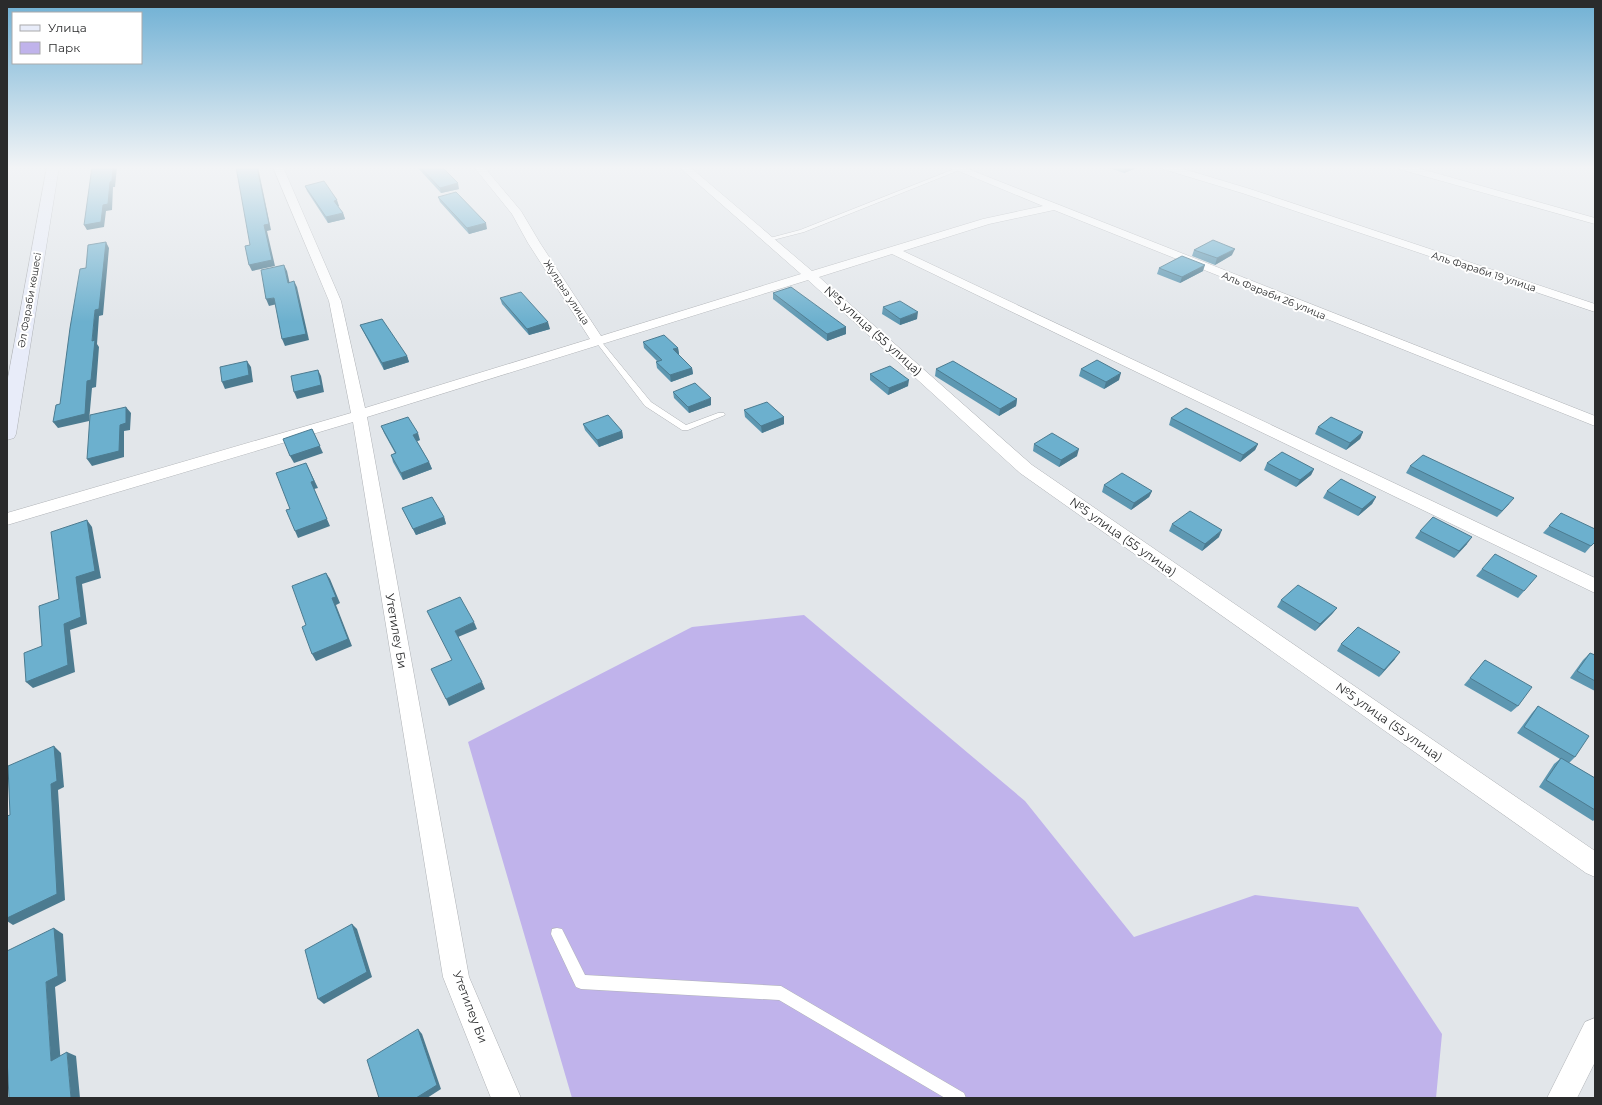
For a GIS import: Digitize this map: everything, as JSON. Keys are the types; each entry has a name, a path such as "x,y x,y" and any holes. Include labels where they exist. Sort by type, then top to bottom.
{"street":[{"name":"Әл Фараби көшесі","path":"7,434 44,219"},
{"name":"Утетилеу Би","path":"300,219 335,301 359,415 456,977 506,1098"},
{"name":"Жулдыз улица","path":"520,219 534,243 598,341"},
{"name":"№5 улица (55 улица)","path":"744,219 1026,469 1595,865"},
{"path":"7,519 359,415 809,275 999,219"},
{"name":"Аль Фараби 26 улица","path":"1084,219 1595,421"},
{"name":"Аль Фараби 19 улица","path":"1328,219 1595,308"},
{"path":"892,250 1595,586"},
{"path":"1562,1098 1595,1032"}],"lane":[{"path":"769,240 802,231 833,219"},
{"path":"598,341 648,404 684,428 721,415"},
{"path":"557,934 581,982 781,992 959,1098"}],"green space":[{"path":"804,615 1025,801 1134,937 1255,895 1358,907 1442,1034 1436,1098 572,1098 468,742 692,627"}],"building":[{"path":"85,219 101,219 101,222 84,225"},
{"path":"245,219 268,219 269,224 264,225 272,260 249,265 245,246 250,245"},
{"path":"458,219 482,219 486,223 467,228"},
{"path":"1213,240 1235,249 1217,258 1194,250"},
{"path":"106,242 99,309 95,310 92,341 95,340 91,380 87,381 85,414 53,422 56,405 60,404 70,328 80,269 86,268 88,245"},
{"path":"1182,256 1205,265 1182,277 1159,268"},
{"path":"284,265 288,283 294,281 306,334 282,339 274,298 266,299 261,270"},
{"path":"791,287 846,327 827,334 773,293"},
{"path":"521,292 548,322 527,329 500,298"},
{"path":"900,301 918,312 900,319 883,307"},
{"path":"382,319 407,356 382,363 360,325"},
{"path":"664,335 678,348 673,349 692,368 670,375 656,362 662,360 643,342"},
{"path":"1097,360 1121,373 1106,382 1081,369"},
{"path":"247,361 249,375 222,382 220,367"},
{"path":"953,361 1017,399 1000,409 936,369"},
{"path":"890,366 909,380 889,388 870,374"},
{"path":"318,370 321,385 294,392 291,376"},
{"path":"695,383 711,398 688,407 673,392"},
{"path":"767,402 784,417 761,426 744,410"},
{"path":"126,407 126,423 120,425 119,451 87,459 90,415"},
{"path":"1186,408 1258,444 1243,455 1171,418"},
{"path":"608,415 622,431 597,440 583,424"},
{"path":"408,417 418,433 413,435 429,462 401,473 391,455 396,453 381,426"},
{"path":"1331,417 1363,432 1350,443 1318,427"},
{"path":"312,429 320,446 290,456 283,439"},
{"path":"1052,433 1079,449 1061,460 1034,444"},
{"path":"1282,452 1314,469 1300,480 1267,463"},
{"path":"1423,455 1514,498 1502,511 1410,466"},
{"path":"306,463 314,481 311,482 327,519 295,531 286,510 290,509 276,473"},
{"path":"1122,473 1152,491 1134,503 1104,485"},
{"path":"1341,479 1376,497 1362,509 1327,491"},
{"path":"432,497 444,517 413,529 402,508"},
{"path":"1190,511 1222,530 1205,544 1172,524"},
{"path":"1561,513 1595,529 1595,542 1591,546 1549,526"},
{"path":"1433,517 1472,537 1459,551 1420,531"},
{"path":"87,520 95,571 76,577 81,617 64,624 68,665 26,682 24,653 42,646 39,606 59,599 51,532"},
{"path":"1495,554 1537,576 1524,591 1482,569"},
{"path":"326,573 336,597 332,598 348,639 312,654 302,627 306,625 292,586"},
{"path":"1298,585 1337,608 1320,624 1281,600"},
{"path":"460,597 474,622 455,631 482,682 446,699 431,669 452,660 427,611"},
{"path":"1358,627 1400,652 1384,670 1341,644"},
{"path":"1590,653 1595,655 1595,681 1577,671"},
{"path":"1485,660 1532,687 1518,706 1470,678"},
{"path":"1538,706 1589,736 1575,757 1524,727"},
{"path":"54,746 57,781 51,784 57,894 7,918 7,816 10,815 8,766"},
{"path":"1561,758 1595,778 1595,810 1546,780"},
{"path":"352,924 367,972 318,999 305,950"},
{"path":"54,928 58,976 46,982 51,1061 67,1052 71,1098 9,1098 7,1057 7,951"},
{"path":"418,1029 437,1085 416,1098 379,1098 367,1060"}]}
